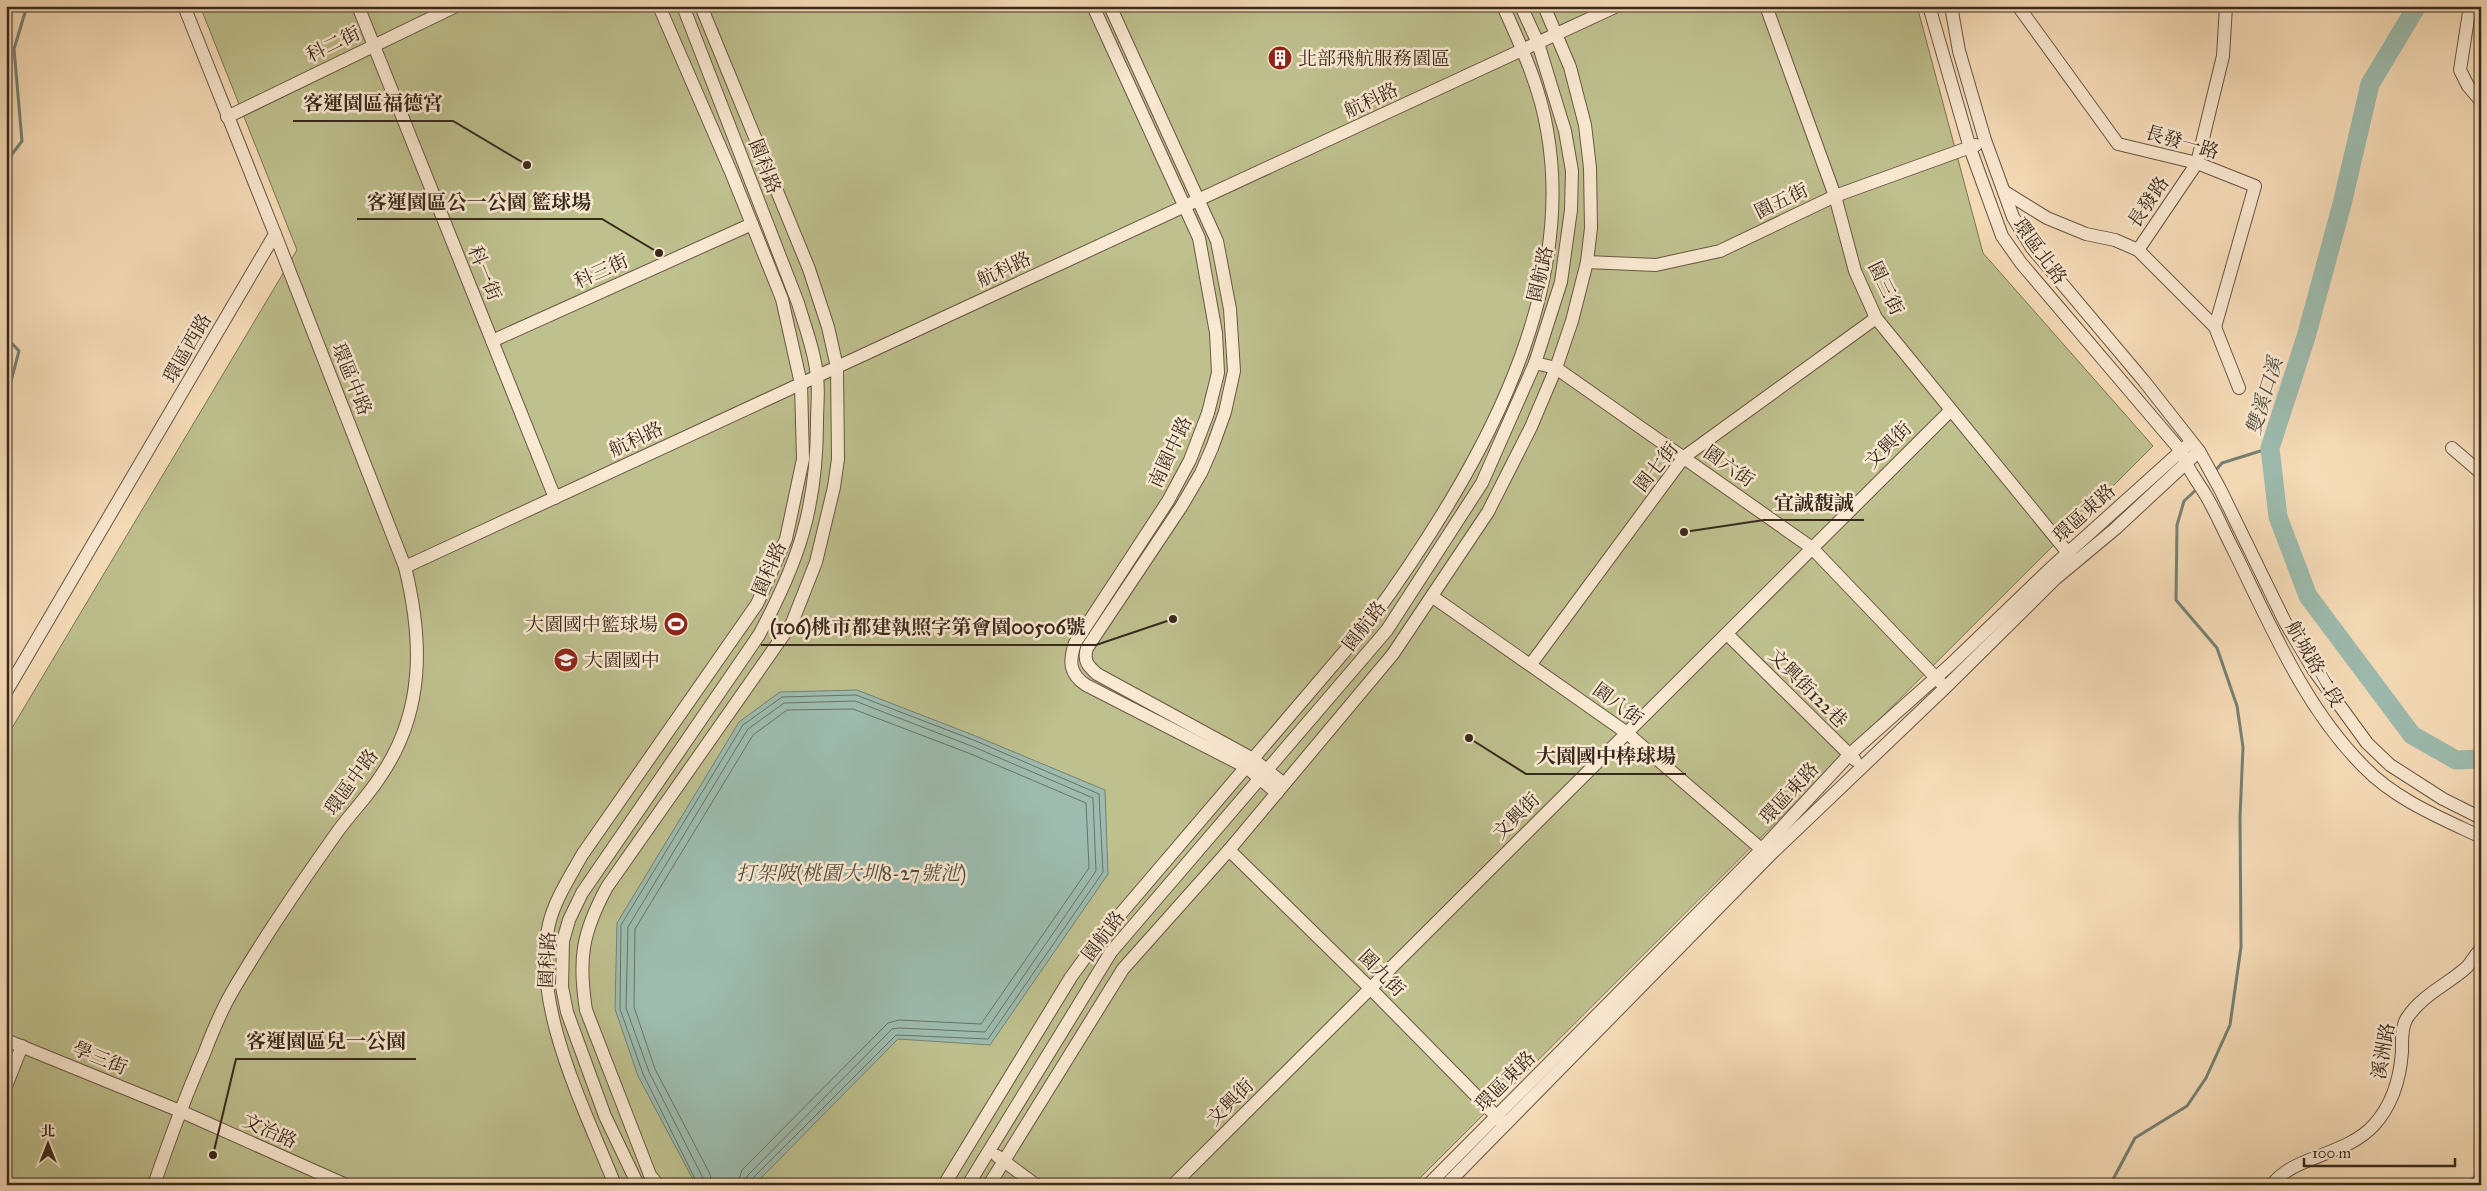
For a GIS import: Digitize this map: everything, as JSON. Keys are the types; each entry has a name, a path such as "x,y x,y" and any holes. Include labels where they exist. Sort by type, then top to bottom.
{"street":[{"path":"184,6 275,234"},
{"name":"科一街","path":"358,6 555,498"},
{"name":"科二街","path":"227,117 456,6"},
{"path":"615,1185 570,1071 551,1012 546,971 549,923 558,899 582,855 757,604 774,570 786,539 803,459 801,384 782,299 659,6"},
{"name":"園科路","path":"638,1185 605,1116 568,1012 562,987 563,941 569,920 582,893 759,635 793,566 806,527 813,492 817,456 817,376 798,303 683,6"},
{"path":"658,1185 650,1175 586,1010 582,983 581,955 594,911 607,888 792,623 816,562 834,488 838,459 837,367 828,327 809,269 701,6"},
{"name":"南園中路","path":"1093,6 1199,238 1216,333 1218,373 1208,413 1190,460 1168,501 1075,643 1070,658 1071,668 1077,679 1086,686 1250,763"},
{"name":"南園中路","path":"1110,6 1217,241 1230,310 1234,371 1225,412 1201,473 1181,507 1087,648 1084,656 1087,665 1097,674 1250,763 1281,788"},
{"path":"944,1185 1071,977 1095,944 1368,624 1420,550 1472,460 1503,401 1538,300 1550,240 1553,180 1547,130 1523,50 1503,6"},
{"name":"園航路","path":"968,1185 1111,952 1387,630 1433,562 1482,483 1535,363 1561,282 1571,210 1572,170 1565,131 1538,43 1521,6"},
{"path":"989,1185 1003,1159 1123,969 1229,850 1393,654 1433,597 1488,512 1531,427 1556,368 1572,321 1587,262 1592,196 1585,125 1570,67 1544,6"},
{"name":"航科路","path":"405,567 1617,6"},
{"name":"園三街","path":"1766,6 1835,196 1855,271 1876,318 1950,411 2073,558"},
{"name":"環區北路","path":"1929,6 1970,148 2002,236 2021,263 2181,451"},
{"name":"環區北路","path":"1951,6 1959,51 1985,140 2013,217 2032,248 2144,381 2195,447"},
{"name":"長發一路","path":"2018,6 2118,144 2197,163 2255,186 2215,327"},
{"name":"長發路","path":"2226,6 2223,56 2197,163 2138,250 2215,327 2240,388"},
{"path":"2470,6 2460,70 2468,86 2481,100"},
{"name":"園五街","path":"1587,262 1656,265 1711,254 1835,196 1970,148 1985,140"},
{"path":"2004,192 2047,218 2086,234 2115,240 2138,250"},
{"name":"科三街","path":"492,341 752,224"},
{"name":"環區中路","path":"154,1185 180,1111 231,994 272,928 339,830 381,777 395,752 410,716 417,681 417,625 405,567 275,234"},
{"name":"環區西路","path":"6,692 275,234"},
{"name":"園七街","path":"1531,664 1684,457 1876,318"},
{"name":"園六街","path":"1535,363 1556,368 1812,548 1934,678 1946,687"},
{"name":"文興街","path":"1173,1185 1950,411"},
{"name":"環區東路","path":"1765,853 1863,768 2055,579 2073,558 2181,451 2195,447"},
{"name":"環區東路","path":"1446,1185 1501,1121 1765,853 1849,755 1934,678 2185,464 2195,447"},
{"name":"航城路二段","path":"2195,447 2214,480 2284,622 2313,669 2367,743 2390,765 2443,799 2481,818"},
{"path":"2452,448 2481,473"},
{"name":"航城路二段","path":"2181,451 2185,464 2203,492 2287,659 2312,702 2339,738 2365,768 2385,785 2421,809 2481,837"},
{"name":"園八街","path":"1433,597 1627,732 1765,853"},
{"name":"文興街122巷","path":"1727,634 1863,768"},
{"name":"園九街","path":"1229,850 1371,989 1501,1121"},
{"name":"溪洲路","path":"2272,1185 2279,1174 2344,1147 2360,1138 2375,1124 2390,1101 2400,1079 2406,1020 2423,998 2467,966 2481,949"},
{"name":"學三街","path":"6,1040 180,1111"},
{"path":"6,1086 22,1046"},
{"name":"文治路","path":"180,1111 346,1185"},
{"name":"環區東路","path":"1428,1185 1501,1121"},
{"path":"988,1151 1003,1159 1036,1185"}],"green space":[{"path":"200,6 1917,6 1983,253 2153,446 1413,1185 6,1185 6,738 297,250"}],"water":[{"name":"打架陂(桃園大圳8-27號池)","path":"857,690 978,737 1105,790 1108,874 990,1045 898,1039 754,1185 696,1185 638,1076 615,1009 617,923 739,722 780,692"}],"waterway":[{"path":"6,162 22,141 14,49 27,6"},
{"name":"雙溪口溪","path":"2417,6 2370,84 2342,204 2306,337 2270,448 2278,517 2308,596 2412,735 2456,760 2481,759"},
{"path":"6,337 19,351 6,400"},
{"path":"2215,471 2222,463 2270,448"},
{"path":"2110,1185 2135,1138 2187,1106 2206,1078 2230,1025 2241,947 2240,817 2243,747 2237,706 2217,648 2176,600 2177,525 2184,501 2198,488"},
{"path":"2466,1185 2481,1171"}],"place":[{"name":"北部飛航服務園區","path":"1280,58"},
{"name":"客運園區福德宮","path":"527,165"},
{"name":"客運園區公一公園 籃球場","path":"659,253"},
{"name":"宜誠馥誠","path":"1684,532"},
{"name":"(106)桃市都建執照字第會園00506號","path":"1173,619"},
{"name":"大園國中籃球場","path":"676,624"},
{"name":"大園國中","path":"566,660"},
{"name":"大園國中棒球場","path":"1469,738"},
{"name":"客運園區兒一公園","path":"213,1155"}]}
